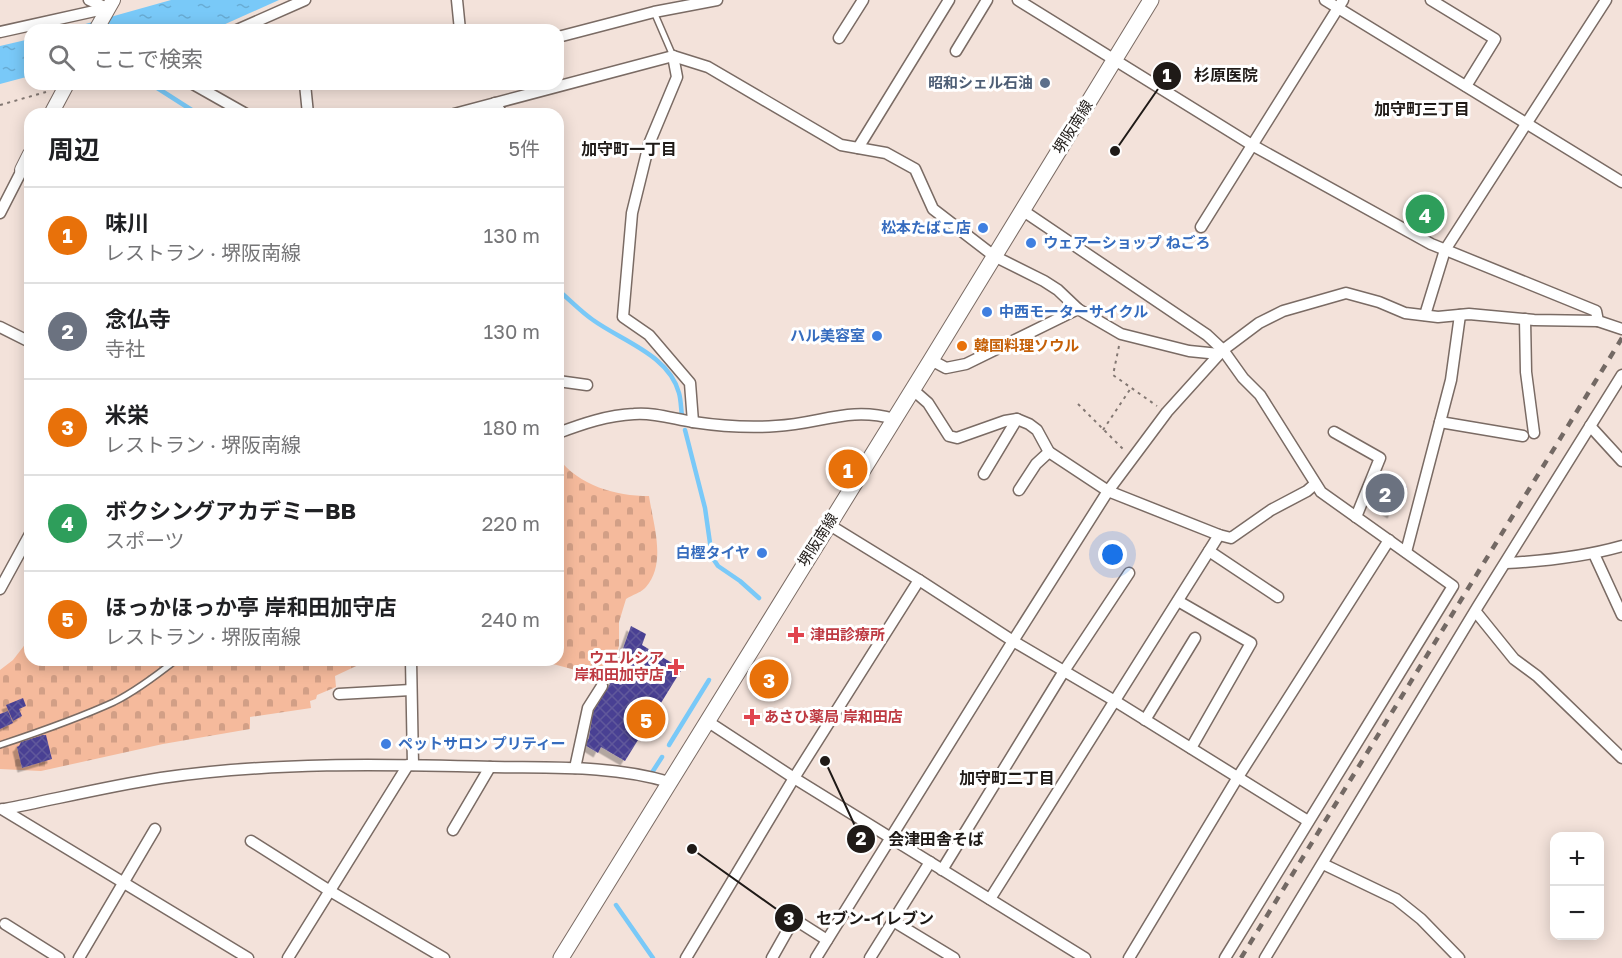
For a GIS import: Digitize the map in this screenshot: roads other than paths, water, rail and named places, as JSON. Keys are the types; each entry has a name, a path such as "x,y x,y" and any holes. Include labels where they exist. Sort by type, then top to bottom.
{"main road":[{"name":"堺阪南線","path":"561,958 1151,0"}],"street":[{"path":"89,0 109,7"},
{"path":"251,24 305,0"},
{"path":"457,0 459,24"},
{"path":"564,35 659,8 717,0"},
{"path":"839,38 863,0"},
{"path":"858,148 949,0"},
{"path":"956,51 987,0"},
{"path":"1018,0 1252,145 1431,244 1596,311 1598,321"},
{"path":"1325,0 1341,4 1526,125 1622,182"},
{"path":"1431,0 1495,39 1466,86"},
{"path":"1425,315 1446,250 1606,0"},
{"path":"1201,227 1341,4"},
{"path":"99,24 109,7"},
{"path":"35,24 109,7"},
{"path":"0,32 24,26"},
{"path":"673,56 677,77 649,144 632,213 623,317 649,335 690,383 693,422"},
{"path":"564,85 673,56 708,67 841,145 886,153 915,169 933,209 994,256 1044,281 1058,290 1078,309 1121,334 1189,351 1221,352"},
{"path":"58,108 65,90"},
{"path":"204,90 236,108"},
{"path":"306,90 307,108"},
{"path":"476,108 544,90"},
{"path":"495,103 498,108"},
{"path":"0,213 24,166"},
{"path":"1022,210 1207,335 1260,395 1321,492 1453,586 1225,958"},
{"path":"816,958 1012,641 1108,491 1167,412 1221,352 1259,323 1283,311 1346,293 1379,302 1405,313 1438,317 1460,315 1598,321 1620,325"},
{"path":"931,360 946,368 966,364 1078,309"},
{"path":"1406,552 1451,380 1460,315"},
{"path":"1525,319 1526,372 1534,432"},
{"path":"0,327 24,339"},
{"path":"1265,958 1622,375"},
{"path":"564,382 587,385"},
{"path":"912,389 928,403 950,436 957,438 1017,419 1037,430 1049,452 1108,491 1231,538 1271,510 1315,484"},
{"path":"564,431 589,422 634,414 721,425 776,426 813,422 849,413 878,414 894,418"},
{"path":"984,474 1017,419"},
{"path":"1440,422 1523,436"},
{"path":"1590,426 1622,461"},
{"path":"1334,432 1380,458 1356,517"},
{"path":"1026,486 1036,464 1049,452"},
{"path":"828,524 1012,641 1115,701 1308,822"},
{"path":"990,899 1219,535"},
{"path":"1128,958 1238,777 1389,540"},
{"path":"0,589 24,545"},
{"path":"1506,563 1550,561 1594,554 1622,546"},
{"path":"1209,551 1278,597"},
{"path":"1594,554 1622,615"},
{"path":"942,870 1064,671 1129,573"},
{"path":"686,958 794,778 919,580"},
{"path":"1178,601 1251,643 1191,748"},
{"path":"1476,612 1514,660 1537,676 1622,758"},
{"path":"1145,720 1195,638"},
{"path":"288,958 411,765 411,666"},
{"path":"575,768 588,708 602,686"},
{"path":"339,694 411,690"},
{"path":"707,720 794,778 1085,958"},
{"path":"2,809 161,778 244,771 411,765 575,768 644,774 669,782"},
{"path":"469,827 456,825 490,767"},
{"path":"2,809 248,958"},
{"path":"79,958 155,829"},
{"path":"251,841 330,891 444,958"},
{"path":"870,958 930,862"},
{"path":"1323,864 1396,899 1421,919 1459,958"},
{"path":"772,958 794,920 827,940"},
{"path":"893,921 954,958"},
{"path":"5,924 59,958"}],"lane":[{"path":"659,8 673,56"},
{"path":"0,745 62,724 116,701 167,666"}],"water":[{"path":"171,0 279,0 225,24 85,24"},
{"path":"24,40 24,78 0,84 0,46"}],"waterway":[{"path":"160,90 189,108"},
{"path":"564,295 589,317 643,350 665,369 674,380 679,393 682,416"},
{"path":"685,430 705,508 712,557 718,566 759,598"},
{"path":"669,745 709,680"},
{"path":"653,771 662,757"},
{"path":"616,905 653,958"}],"railway":[{"path":"1241,958 1622,338"}],"place":[{"name":"昭和シェル石油","path":"1045,83"},
{"name":"杉原医院","path":"1115,151"},
{"name":"ボクシングアカデミーBB","path":"1425,214"},
{"name":"松本たばこ店","path":"983,228"},
{"name":"ウェアーショップ ねごろ","path":"1031,243"},
{"name":"中西モーターサイクル","path":"987,312"},
{"name":"ハル美容室","path":"877,336"},
{"name":"韓国料理ソウル","path":"962,346"},
{"name":"味川","path":"848,469"},
{"name":"念仏寺","path":"1385,493"},
{"name":"白樫タイヤ","path":"762,553"},
{"name":"津田診療所","path":"796,635"},
{"name":"ウエルシア 岸和田加守店","path":"676,667"},
{"name":"米栄","path":"769,679"},
{"name":"あさひ薬局 岸和田店","path":"752,717"},
{"name":"ほっかほっか亭 岸和田加守店","path":"646,719"},
{"name":"ペットサロン プリティー","path":"386,744"},
{"name":"会津田舎そば","path":"825,761"},
{"name":"セブン-イレブン","path":"692,849"}],"district":[{"name":"加守町三丁目","path":"1422,109"},
{"name":"加守町一丁目","path":"629,149"},
{"name":"加守町二丁目","path":"1007,778"}]}
